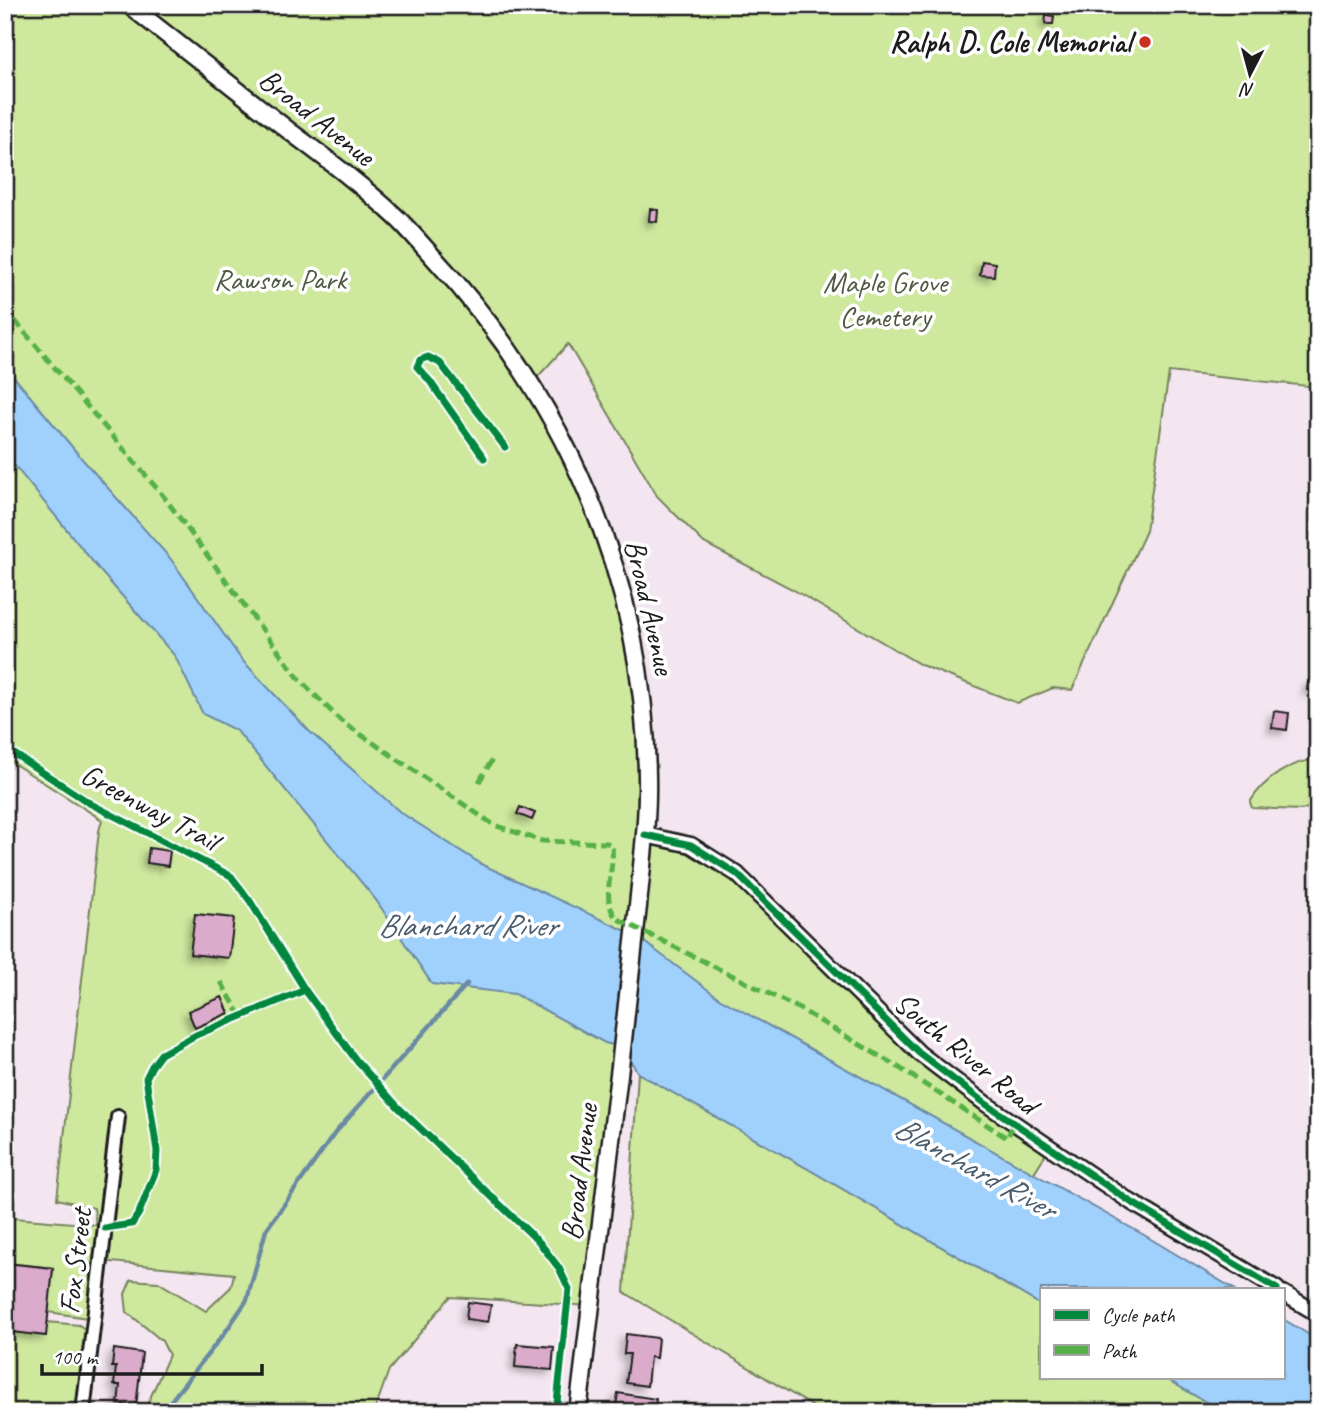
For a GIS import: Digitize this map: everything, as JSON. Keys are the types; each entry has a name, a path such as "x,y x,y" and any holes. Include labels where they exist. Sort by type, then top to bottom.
{"main road":[{"name":"Broad Avenue","path":"129,5 397,217 452,277 498,334 532,383 560,433 603,531 627,615 639,679 647,777 645,835 637,911 578,1412"}],"street":[{"name":"South River Road","path":"645,835 691,845 737,874 770,903 870,1005 929,1060 986,1104 1131,1202 1275,1288"},
{"name":"Fox Street","path":"83,1412 118,1117"},
{"path":"1284,1294 1318,1314"}],"green space":[{"path":"5,5 1318,5 1318,387 1169,372 1146,531 1072,690 1053,688 1017,703 921,665 792,589 704,543 657,496 568,344 532,383 603,531 636,658 645,835 691,845 737,874 919,1053 1050,1147 1004,1221 626,1013 591,1306 450,1297 389,1370 374,1412 144,1412 169,1355 162,1341 127,1312 125,1294 131,1280 158,1282 206,1311 231,1287 234,1274 102,1261 94,1319 48,1312 53,1268 5,1263 5,1221 14,1218 96,1225 94,1208 57,1199 102,820 5,758"},
{"path":"1318,759 1318,804 1302,810 1252,808 1250,802 1256,794 1279,773 1298,763"},
{"path":"638,1073 1040,1304 1040,1378 1165,1378 1218,1409 1263,1412 822,1412 624,1292"},
{"path":"47,1322 79,1325 92,1334 83,1412 5,1412 5,1331 45,1336"}],"water":[{"name":"Blanchard River","path":"5,366 83,460 170,558 242,660 309,731 400,812 483,865 635,935 719,998 1144,1235 1232,1288 1040,1288 1040,1304 638,1073 622,1047 605,1043 515,994 432,984 376,900 237,731 203,714 175,656 102,573 5,454"},
{"path":"1284,1320 1318,1340 1318,1412 1218,1409 1165,1378 1284,1378"}],"building":[{"path":"1046,15 1054,16 1053,24 1045,24"},
{"path":"650,209 658,210 657,222 649,221"},
{"path":"982,261 995,263 994,276 980,275"},
{"path":"1308,681 1318,683 1318,692 1307,690"},
{"path":"1274,711 1289,713 1287,730 1272,728"},
{"path":"520,807 535,813 532,820 517,814"},
{"path":"149,848 170,851 168,866 147,863"},
{"path":"195,914 234,918 229,958 190,954"},
{"path":"222,997 229,1013 195,1028 188,1011"},
{"path":"5,1263 53,1268 46,1336 5,1331"},
{"path":"468,1302 491,1305 488,1322 466,1319"},
{"path":"626,1334 658,1338 656,1358 650,1357 647,1386 626,1383 630,1354 624,1354"},
{"path":"517,1344 554,1347 552,1370 515,1367"},
{"path":"114,1349 142,1353 136,1407 118,1404 120,1385 114,1385"},
{"path":"618,1393 656,1399 654,1412 615,1412"},
{"path":"684,1403 701,1405 701,1412 683,1412"}],"waterway":[{"path":"162,1412 224,1334 247,1300 266,1230 335,1133 467,984"}],"marked path":[{"path":"5,309 164,497 300,680 341,721 494,825 542,841 607,843 612,846 609,901 616,918 798,1008 898,1067 1007,1138 1014,1123"},
{"path":"479,782 492,760"},
{"path":"221,982 241,1016"}],"cycle path":[{"path":"484,458 417,367 420,360 428,357 440,363 505,447"},
{"name":"Greenway Trail","path":"5,748 91,804 231,876 250,901 305,990 356,1060 398,1107 539,1242 559,1268 569,1289 556,1412"},
{"path":"645,835 691,845 737,874 919,1053 986,1104 1131,1202 1275,1288"},
{"path":"105,1228 132,1224 156,1170 157,1151 146,1078 161,1054 196,1035 305,990"}],"place":[{"name":"Ralph D. Cole Memorial","path":"1145,42"}],"park label":[{"name":"Rawson Park","path":"280,279"},
{"name":"Maple Grove Cemetery","path":"885,299"}]}
